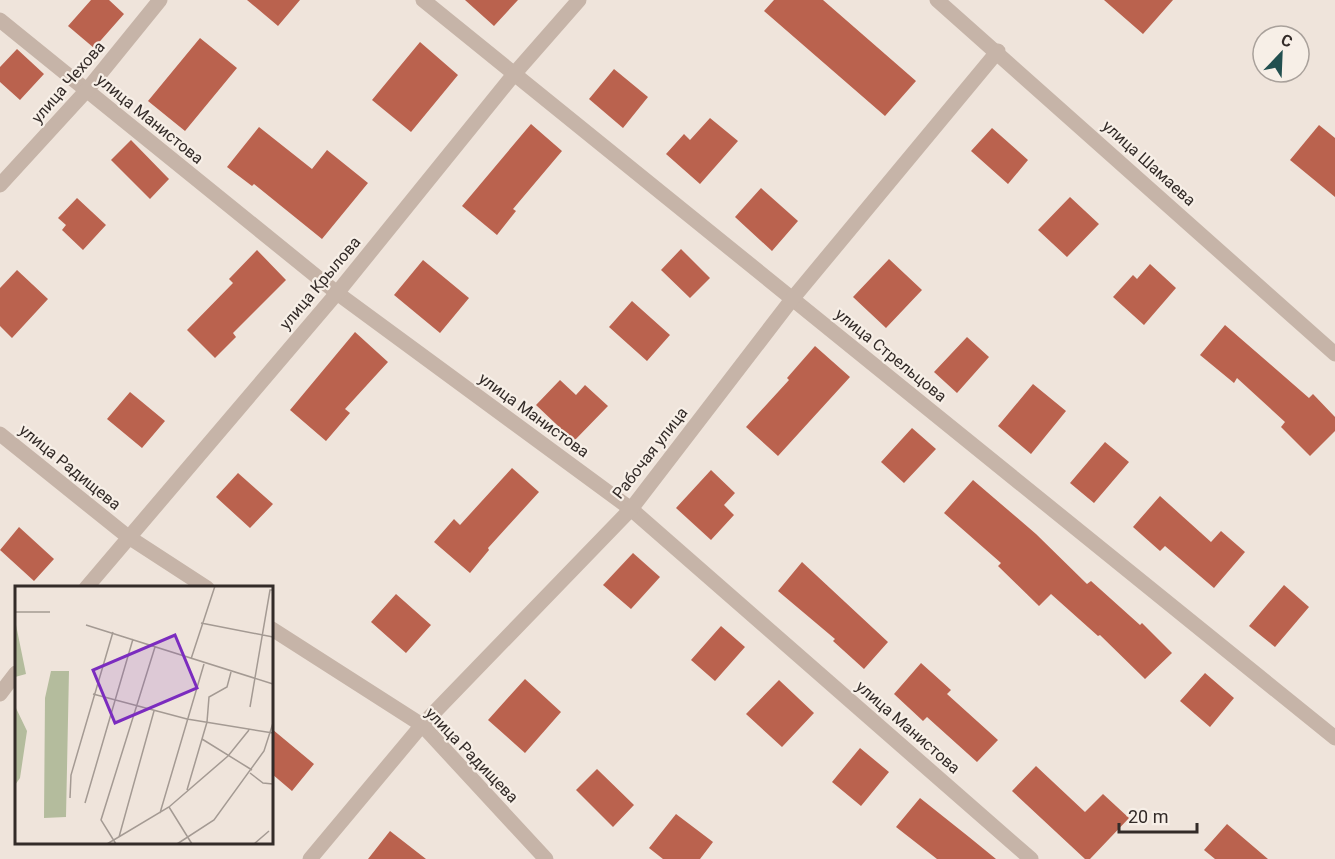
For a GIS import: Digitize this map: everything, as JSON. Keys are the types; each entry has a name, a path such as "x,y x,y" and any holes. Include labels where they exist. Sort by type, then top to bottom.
{"street":[{"name":"улица Чехова","path":"0,185 87,90 160,0"},
{"name":"улица Стрельцова","path":"423,0 1335,738"},
{"name":"улица Крылова","path":"88,586 127,536 337,292 514,73 579,0"},
{"name":"улица Шамаева","path":"937,0 998,51 1335,354"},
{"name":"улица Манистова","path":"0,20 337,292 631,508 1030,859"},
{"name":"Рабочая улица","path":"310,859 423,725 631,508 793,298 998,51"},
{"name":"улица Радищева","path":"0,434 127,536 204,586"},
{"name":"улица Радищева","path":"273,629 423,725 546,859"},
{"path":"0,694 15,675"}],"building":[{"path":"91,0 109,0 124,14 94,48 68,26"},
{"path":"247,0 300,0 278,26"},
{"path":"465,0 518,0 494,26"},
{"path":"774,0 823,0 916,81 885,116 764,11"},
{"path":"1104,0 1173,0 1143,34"},
{"path":"200,38 237,68 185,131 148,101"},
{"path":"420,42 458,75 411,132 372,100"},
{"path":"17,49 44,74 20,100 0,82 0,67"},
{"path":"614,69 648,97 623,128 589,99"},
{"path":"710,118 738,141 700,184 666,154 684,134 690,140"},
{"path":"531,124 562,151 513,209 516,211 497,235 462,206"},
{"path":"1319,125 1335,138 1335,197 1290,160"},
{"path":"259,127 312,169 327,150 368,183 322,239 254,184 252,186 227,167"},
{"path":"992,128 1028,160 1008,184 971,151"},
{"path":"131,140 169,179 150,199 111,160"},
{"path":"761,188 798,221 772,251 735,217"},
{"path":"1070,197 1099,224 1067,257 1038,230"},
{"path":"77,198 106,225 83,250 62,230 66,225 58,218"},
{"path":"681,249 710,278 690,298 661,270"},
{"path":"257,250 286,280 233,333 236,337 215,358 187,330 233,283 229,279"},
{"path":"889,259 922,290 886,328 853,297"},
{"path":"423,260 469,298 440,333 394,295"},
{"path":"1150,264 1176,288 1144,325 1113,297 1133,275 1137,279"},
{"path":"17,270 48,299 12,338 0,326 0,288"},
{"path":"632,301 670,335 647,361 609,327"},
{"path":"1225,325 1309,398 1313,394 1335,417 1335,431 1310,456 1281,427 1285,422 1237,378 1234,383 1200,355"},
{"path":"355,332 388,362 345,409 350,413 326,441 290,410"},
{"path":"967,337 989,357 957,393 934,372"},
{"path":"815,346 850,377 778,456 746,427 789,380 787,378"},
{"path":"560,380 576,395 585,385 608,406 574,441 536,405"},
{"path":"1033,384 1066,411 1031,454 998,426"},
{"path":"130,392 165,421 142,448 107,419"},
{"path":"912,428 936,449 904,483 881,462"},
{"path":"1105,442 1129,462 1094,503 1070,483"},
{"path":"512,468 539,492 488,548 489,550 470,573 434,542 454,519 460,525"},
{"path":"711,470 735,493 724,505 734,515 711,540 676,508"},
{"path":"238,473 273,504 250,528 216,497"},
{"path":"973,480 1036,534 1087,584 1091,581 1140,625 1142,623 1172,653 1145,679 1100,635 1098,636 1051,594 1039,606 998,566 1001,563 944,513"},
{"path":"1160,496 1211,542 1221,531 1245,552 1214,588 1165,546 1160,551 1133,527"},
{"path":"19,527 54,559 34,581 0,550"},
{"path":"633,553 660,577 631,609 603,585"},
{"path":"802,562 888,642 864,669 833,641 835,639 778,591"},
{"path":"1284,585 1309,607 1275,647 1249,626"},
{"path":"396,594 431,625 406,653 371,622"},
{"path":"721,626 745,647 715,681 691,660"},
{"path":"921,663 951,690 947,694 998,740 977,762 927,717 923,721 894,694"},
{"path":"1205,673 1234,698 1210,727 1180,701"},
{"path":"525,679 561,712 525,753 488,720"},
{"path":"779,680 814,713 782,747 746,714"},
{"path":"273,730 314,764 292,791 273,775"},
{"path":"860,748 889,772 861,806 832,782"},
{"path":"1036,766 1085,812 1103,794 1129,818 1090,859 1085,859 1012,791"},
{"path":"597,769 634,805 613,827 576,790"},
{"path":"920,798 996,859 937,859 896,827"},
{"path":"676,814 713,842 700,859 663,859 649,848"},
{"path":"1227,824 1268,859 1215,859 1204,850"},
{"path":"390,831 426,859 368,859"}]}
